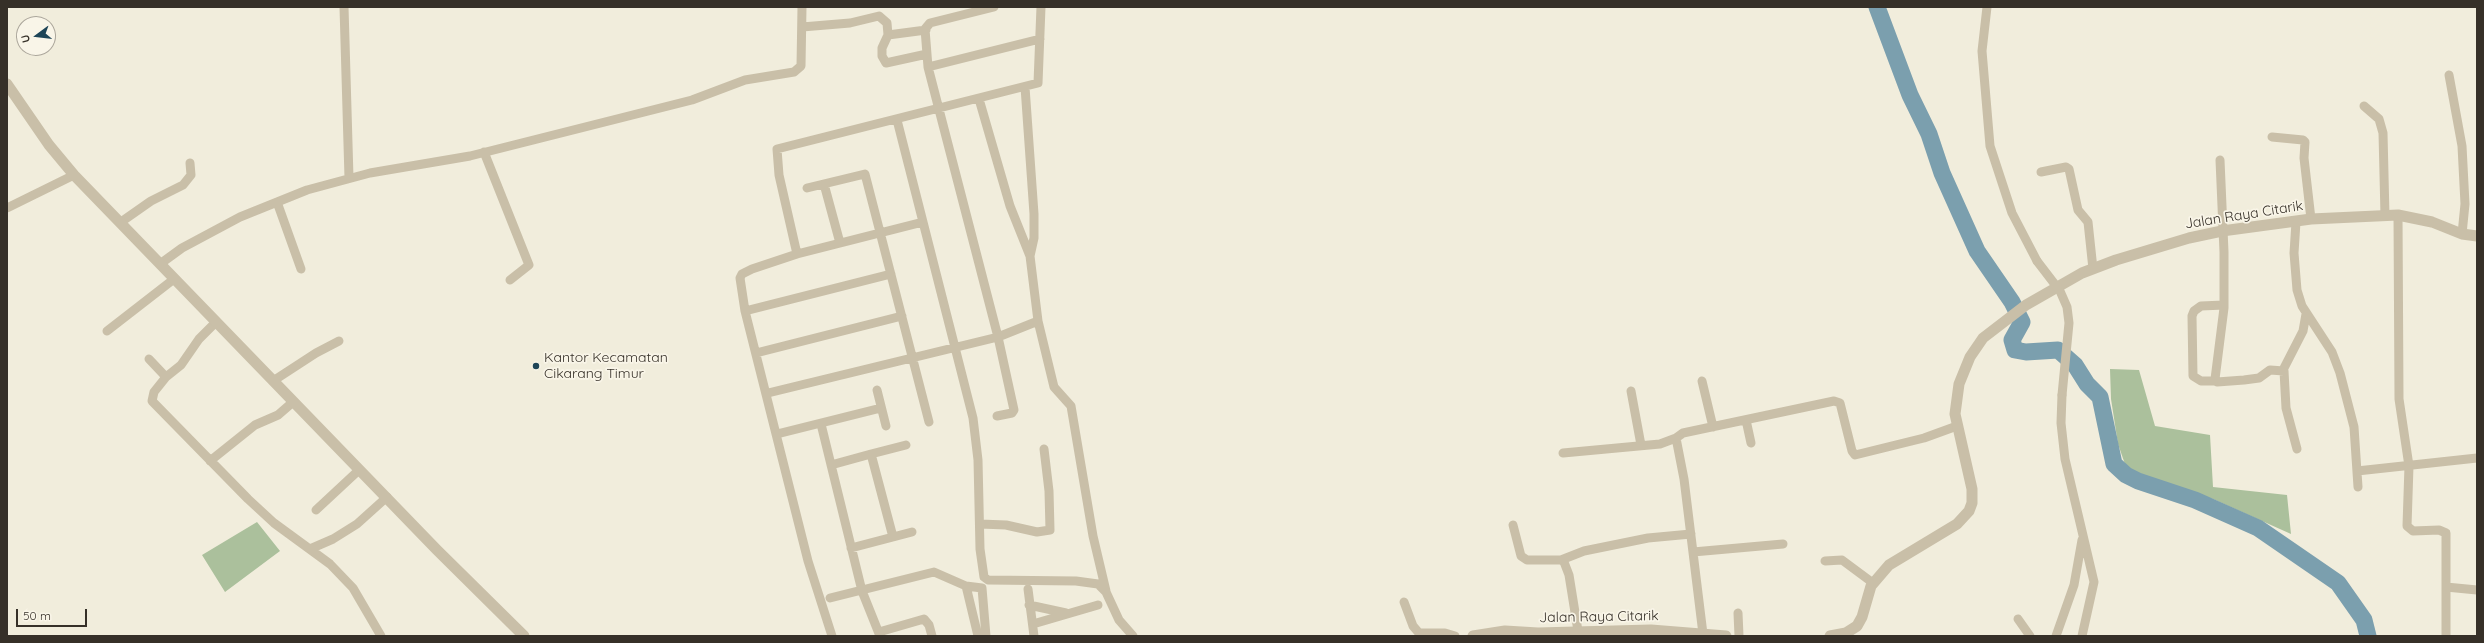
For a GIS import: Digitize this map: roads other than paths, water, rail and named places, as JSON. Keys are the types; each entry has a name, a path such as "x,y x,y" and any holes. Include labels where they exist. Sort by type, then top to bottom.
{"street":[{"path":"344,7 349,178"},
{"path":"160,264 169,256 202,236 240,217 277,202 349,178 484,152 692,100 745,80 794,72 801,66 802,7"},
{"path":"994,7 971,10 930,23 926,25 926,30 928,67 998,336 1014,410 1012,413 997,416"},
{"path":"797,254 779,175 777,149 979,99 1025,87 1040,81 1041,7"},
{"path":"1987,7 1982,51 1990,146 2012,213 2037,260 2060,291 2067,307 2069,323 2061,423 2065,459 2094,582 2082,636"},
{"path":"802,27 850,24 879,16 887,23 888,35 882,48 882,56 886,63 927,54"},
{"path":"888,35 926,30"},
{"path":"928,67 1040,39"},
{"path":"2449,75 2462,146 2464,204 2462,234"},
{"path":"7,84 41,134 74,175 121,222 215,323 387,497 437,550 524,636"},
{"path":"1025,87 1034,214 1034,238 1030,256"},
{"path":"979,99 1010,206 1030,256 1038,321 1054,387 1071,406 1093,536 1106,592 1114,612 1133,636"},
{"path":"2364,106 2379,120 2383,133 2385,216"},
{"path":"897,120 973,418 978,460 982,571 985,579 1092,582 1106,592"},
{"path":"2272,137 2303,140 2305,142 2304,158 2311,219"},
{"path":"484,152 530,265 510,280"},
{"path":"2215,381 2224,305 2224,252 2220,160"},
{"path":"121,222 151,201 183,185 191,175 190,163"},
{"path":"2041,172 2066,167 2069,170 2078,210 2085,216 2088,222 2093,269"},
{"path":"807,188 865,174 929,422"},
{"path":"7,208 74,175"},
{"path":"824,184 840,243"},
{"path":"277,202 301,269"},
{"path":"2398,215 2399,384 2410,466 2407,526 2413,531 2445,531 2446,636"},
{"name":"Jalan Raya Citarik","path":"1957,426 1956,400 1964,368 1983,338 2007,318 2026,305 2093,269 2149,249 2222,231 2311,219 2398,215 2432,222 2462,234 2477,236"},
{"path":"832,636 808,561 768,393 745,311 740,285 742,274 797,254 923,222"},
{"path":"2296,222 2294,274 2299,298 2306,314 2332,352 2340,373 2354,427 2358,487"},
{"path":"745,311 891,274"},
{"path":"107,331 174,279"},
{"path":"2224,305 2201,306 2194,311 2192,316 2193,376 2201,381 2215,381 2257,378 2267,371 2283,370"},
{"path":"2283,370 2303,331 2306,314"},
{"path":"756,353 902,316"},
{"path":"768,393 911,357 956,348 998,336 1038,321"},
{"path":"215,323 199,339 181,365 166,377 154,392 152,401 210,461 274,523 330,564 353,588 382,636"},
{"path":"273,381 339,340"},
{"path":"149,359 166,377"},
{"path":"2283,370 2286,374 2286,408 2297,449"},
{"path":"1702,381 1713,427"},
{"path":"877,390 886,426"},
{"path":"1631,391 1641,445"},
{"path":"210,461 255,425 278,415 293,402"},
{"path":"1564,453 1660,444 1676,438 1683,433 1837,402 1840,403 1852,451 1855,455 1924,438 1957,426 1972,489 1972,503 1969,511 1957,524 1896,560 1873,583 1862,617 1857,626 1846,632 1830,636"},
{"path":"777,434 881,408"},
{"path":"1746,420 1751,443"},
{"path":"821,424 862,591 880,634 924,620 929,625 932,636"},
{"path":"1676,438 1694,552 1703,634"},
{"path":"831,464 906,445"},
{"path":"980,524 1006,525 1037,532 1050,530 1049,491 1044,449"},
{"path":"871,454 893,537"},
{"path":"2357,471 2477,458"},
{"path":"316,510 359,470"},
{"path":"310,550 333,539 357,524 387,497"},
{"path":"1513,524 1521,556 1527,560 1560,560 1584,551 1648,538 1691,534"},
{"path":"851,548 912,532"},
{"path":"2056,636 2074,585 2083,536"},
{"path":"1694,552 1783,544"},
{"path":"1560,560 1564,562 1569,575 1578,631"},
{"path":"1825,561 1842,560 1873,583"},
{"path":"830,598 934,572 966,586 982,588 986,636"},
{"path":"966,586 978,636"},
{"path":"2446,587 2477,590"},
{"path":"1028,589 1034,636"},
{"path":"1404,602 1413,626 1419,633 1446,633 1455,636"},
{"path":"1030,605 1067,614"},
{"path":"1033,624 1098,605"},
{"path":"1738,612 1739,636"},
{"path":"2018,619 2030,636"},
{"name":"Jalan Raya Citarik","path":"1473,636 1505,631 1538,635 1578,631 1596,633 1651,630 1726,636"}],"waterway":[{"path":"1877,7 1910,95 1929,134 1942,173 1977,251 2012,302 2022,322 2012,340 2015,350 2026,352 2058,350 2075,365 2087,384 2100,397 2114,464 2126,475 2138,481 2195,500 2258,528 2338,583 2364,620 2368,636"}],"place":[{"name":"Kantor Kecamatan Cikarang Timur","path":"536,366"}]}
